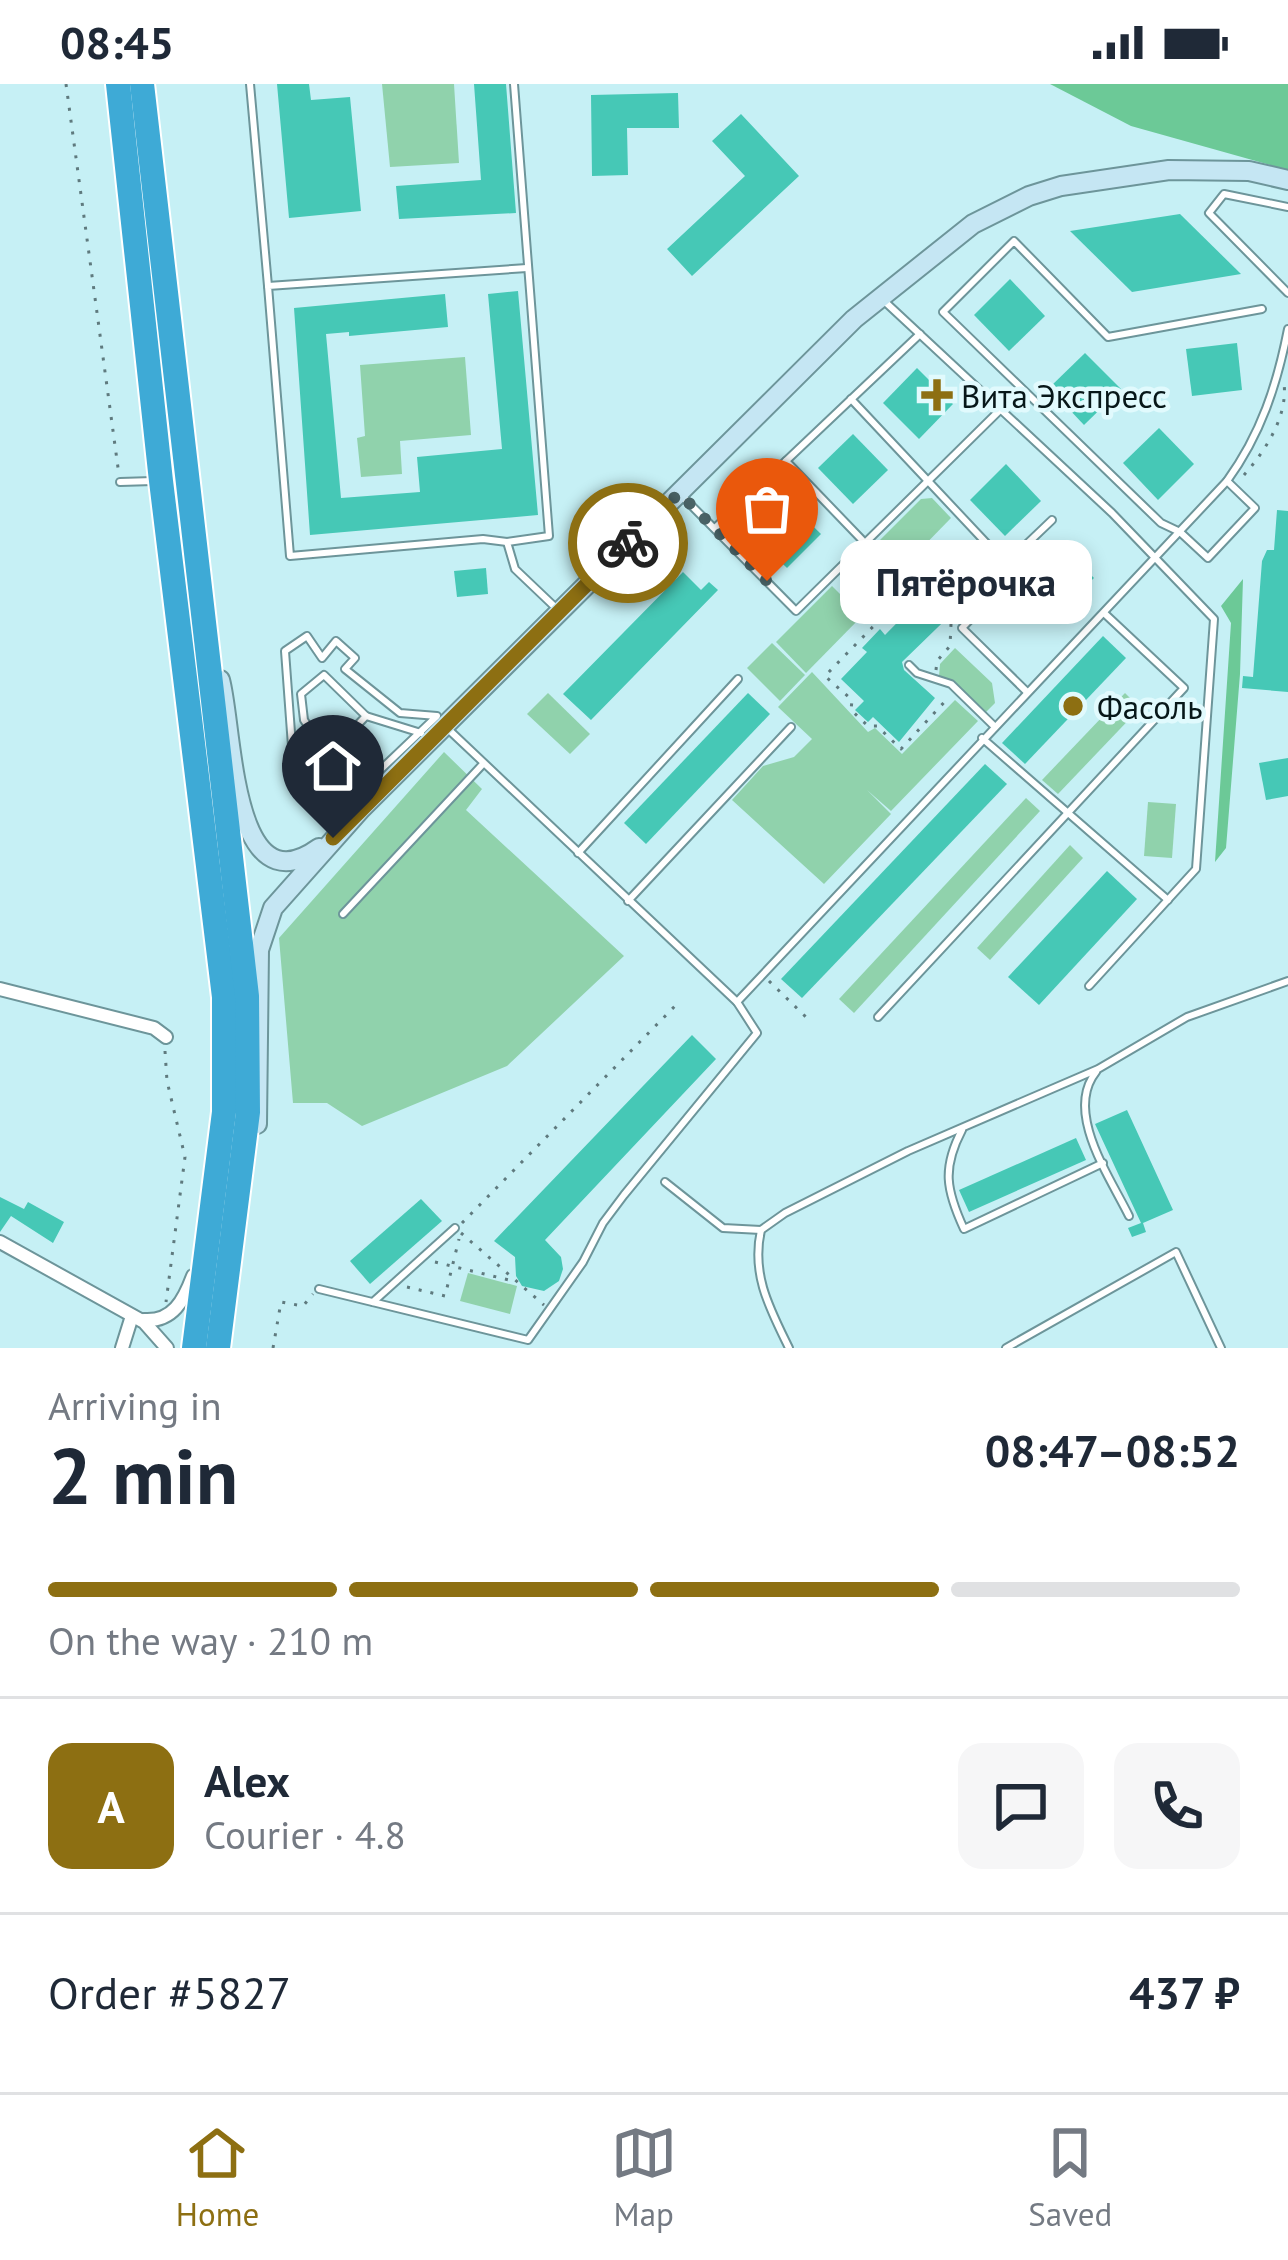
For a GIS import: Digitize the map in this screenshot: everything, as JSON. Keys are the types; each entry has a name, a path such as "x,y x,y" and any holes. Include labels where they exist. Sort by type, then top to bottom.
{"highway":[{"path":"118,84 161,481 219,941 226,1048 224,1112 194,1348"},
{"path":"142,84 247,997 248,1112 218,1348"}],"street":[{"path":"241,1186 260,1104 259,962 262,932 272,908 320,858 358,802 559,612 879,296 973,224 1061,186 1169,170 1250,171 1288,180"},
{"path":"208,652 222,682 241,809 251,838 269,855 290,862 301,860 333,838"},
{"path":"182,1348 213,1112 219,941"},
{"path":"0,989 154,1028 166,1037"},
{"path":"0,1242 151,1328 167,1348"},
{"path":"132,1316 150,1321 164,1318 183,1299 193,1276"},
{"path":"122,1348 132,1316"}],"lane":[{"path":"250,84 290,556 549,536 514,84"},
{"path":"1288,207 1224,194 1209,213 1288,293"},
{"path":"1227,481 1256,508 1208,558 1180,532 1161,523 943,312 1015,242 1108,337 1262,309"},
{"path":"268,286 527,268"},
{"path":"879,296 1157,557 1214,619 1196,869 1089,986"},
{"path":"737,1002 1227,481 1250,449 1268,410 1288,329"},
{"path":"715,528 920,334"},
{"path":"851,399 1006,564 1052,520"},
{"path":"679,493 796,611 1001,409"},
{"path":"786,461 866,543"},
{"path":"120,482 161,481"},
{"path":"507,542 515,569 559,612"},
{"path":"908,588 946,550 993,595 962,628 1027,692"},
{"path":"878,1017 1184,688 1104,614"},
{"path":"319,1289 528,1340 624,1195 757,1033 737,1002 483,764 433,731 366,716 324,675 301,694 304,721 358,802 334,814 292,746 285,651 307,636 322,658 336,640 355,658 345,669 400,713 437,716 433,731"},
{"path":"909,665 917,673 950,684 993,725"},
{"path":"578,853 739,679"},
{"path":"328,756 366,716"},
{"path":"628,901 791,728"},
{"path":"982,738 1168,900"},
{"path":"343,914 483,764"},
{"path":"665,1182 723,1228 761,1230 784,1213 964,1126 1098,1069 1187,1017 1288,981"},
{"path":"1098,1069 1087,1083 1086,1121 1130,1216"},
{"path":"964,1126 945,1175 964,1229 1103,1163"},
{"path":"761,1230 758,1269 763,1296 789,1348"},
{"path":"374,1302 458,1231"},
{"path":"1006,1348 1176,1252 1221,1348"}],"path":[{"path":"66,84 120,482"},
{"path":"393,1284 445,1296 458,1231 675,1006"},
{"path":"164,1318 184,1157 167,1081 166,1037"},
{"path":"458,1231 549,1310"},
{"path":"422,1258 518,1282"},
{"path":"273,1348 281,1302 303,1306 319,1289"}],"green space":[{"path":"382,84 454,84 459,163 390,167"},
{"path":"1050,84 1288,84 1288,170 1131,126"},
{"path":"465,357 471,435 400,441 402,474 361,477 357,438 365,436 360,365"},
{"path":"932,498 951,518 872,599 847,573 921,499"},
{"path":"1243,579 1226,848 1215,862 1231,623 1221,606"},
{"path":"832,586 862,616 806,673 776,642"},
{"path":"772,643 805,675 780,701 747,668"},
{"path":"955,648 992,683 995,703 986,712 954,681 939,676 940,664"},
{"path":"812,672 868,732 875,728 902,754 955,700 978,721 891,811 867,790 891,814 824,884 732,800 763,766 794,757 812,739 778,707"},
{"path":"548,693 590,734 570,754 527,714"},
{"path":"1125,693 1140,708 1058,794 1042,780"},
{"path":"444,752 482,789 466,810 624,956 507,1066 362,1126 327,1103 293,1103 279,938"},
{"path":"1026,798 1040,811 854,1013 839,999"},
{"path":"1148,802 1176,804 1172,858 1144,856"},
{"path":"1070,845 1083,858 990,960 977,948"},
{"path":"468,1273 517,1286 510,1314 460,1301"}],"building":[{"path":"277,84 309,84 311,100 350,97 361,211 289,218"},
{"path":"474,84 506,84 516,213 399,219 396,186 481,180"},
{"path":"678,93 679,128 627,128 628,175 592,176 591,95"},
{"path":"741,114 799,176 692,276 667,249 745,176 712,141"},
{"path":"1180,214 1241,274 1132,292 1070,231"},
{"path":"1010,279 1045,316 1009,351 974,315"},
{"path":"518,291 538,515 310,535 294,308 445,294 448,327 326,334 341,498 420,492 417,457 502,449 488,294"},
{"path":"1237,343 1242,390 1192,396 1186,349"},
{"path":"1085,353 1121,389 1084,425 1049,388"},
{"path":"917,368 953,404 919,439 883,403"},
{"path":"1159,428 1194,464 1158,500 1123,463"},
{"path":"853,434 888,470 853,504 818,468"},
{"path":"1006,464 1041,501 1005,536 970,500"},
{"path":"785,499 821,534 787,568 751,533"},
{"path":"1277,510 1288,511 1288,692 1242,688 1243,676 1253,677 1262,561 1267,550 1274,550"},
{"path":"1072,556 1094,578 1075,596 1053,575"},
{"path":"486,568 488,594 457,597 454,571"},
{"path":"683,572 701,590 709,582 718,590 591,720 563,694"},
{"path":"947,572 971,595 902,662 904,670 935,698 899,742 873,717 868,722 855,710 864,701 841,679 867,652 862,648 880,629 885,635"},
{"path":"1103,636 1126,658 1025,764 1002,743"},
{"path":"748,693 770,714 646,844 624,823"},
{"path":"1288,758 1288,796 1266,800 1259,763"},
{"path":"985,764 1007,784 802,998 781,979"},
{"path":"1107,871 1137,899 1039,1005 1008,977"},
{"path":"692,1035 716,1059 545,1240 561,1257 559,1281 544,1291 522,1286 515,1257 494,1241"},
{"path":"1127,1110 1173,1210 1143,1223 1146,1232 1132,1237 1128,1228 1141,1223 1095,1124"},
{"path":"1076,1138 1086,1160 969,1212 959,1190"},
{"path":"0,1197 24,1209 28,1202 64,1222 53,1243 11,1216 0,1232"},
{"path":"421,1199 442,1221 370,1284 350,1261"}],"way so far":[{"path":"628,543 679,493 767,581"}],"place":[{"name":"Вита Экспресс","path":"937,395"},
{"name":"Пятёрочка","path":"767,581"},
{"name":"Фасоль","path":"1073,706"}],"route":[{"path":"333,838 628,543"}]}
